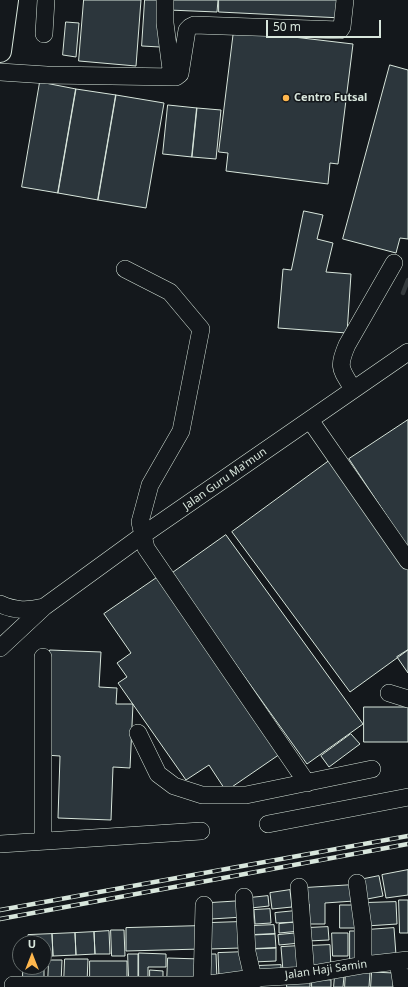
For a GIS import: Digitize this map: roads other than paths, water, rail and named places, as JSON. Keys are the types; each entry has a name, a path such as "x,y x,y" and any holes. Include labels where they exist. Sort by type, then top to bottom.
{"main road":[{"path":"0,51 7,0"}],"street":[{"path":"44,34 46,0"},
{"path":"165,0 165,23 172,77"},
{"path":"16,73 172,77 180,74 187,30 190,26 340,30 342,27 345,0"},
{"path":"353,389 341,369 341,358 394,262"},
{"path":"125,269 170,292 201,329 181,431 150,485 140,522 146,548 307,783"},
{"name":"Jalan Guru Ma'mun","path":"0,648 44,607 143,535 408,352"},
{"path":"310,420 408,561"},
{"name":"Jalan Guru Ma'mun","path":"0,604 15,610 30,610 44,607"},
{"path":"43,657 43,841"},
{"path":"389,693 408,698"},
{"path":"138,733 158,774 174,786 202,794 246,794 372,769"},
{"path":"268,824 408,797"},
{"path":"0,844 201,831"},
{"path":"358,883 363,927 363,965"},
{"path":"299,887 306,975"},
{"path":"244,897 247,952 252,982"},
{"path":"202,985 204,905"},
{"path":"402,987 403,960"},
{"name":"Jalan Haji Samin","path":"13,985 202,985 252,982 403,960"}],"waterway":[{"path":"403,293 408,280"}],"railway":[{"path":"0,910 408,836"},
{"path":"0,919 408,844"}],"place":[{"name":"Centro Futsal","path":"286,98"}]}
